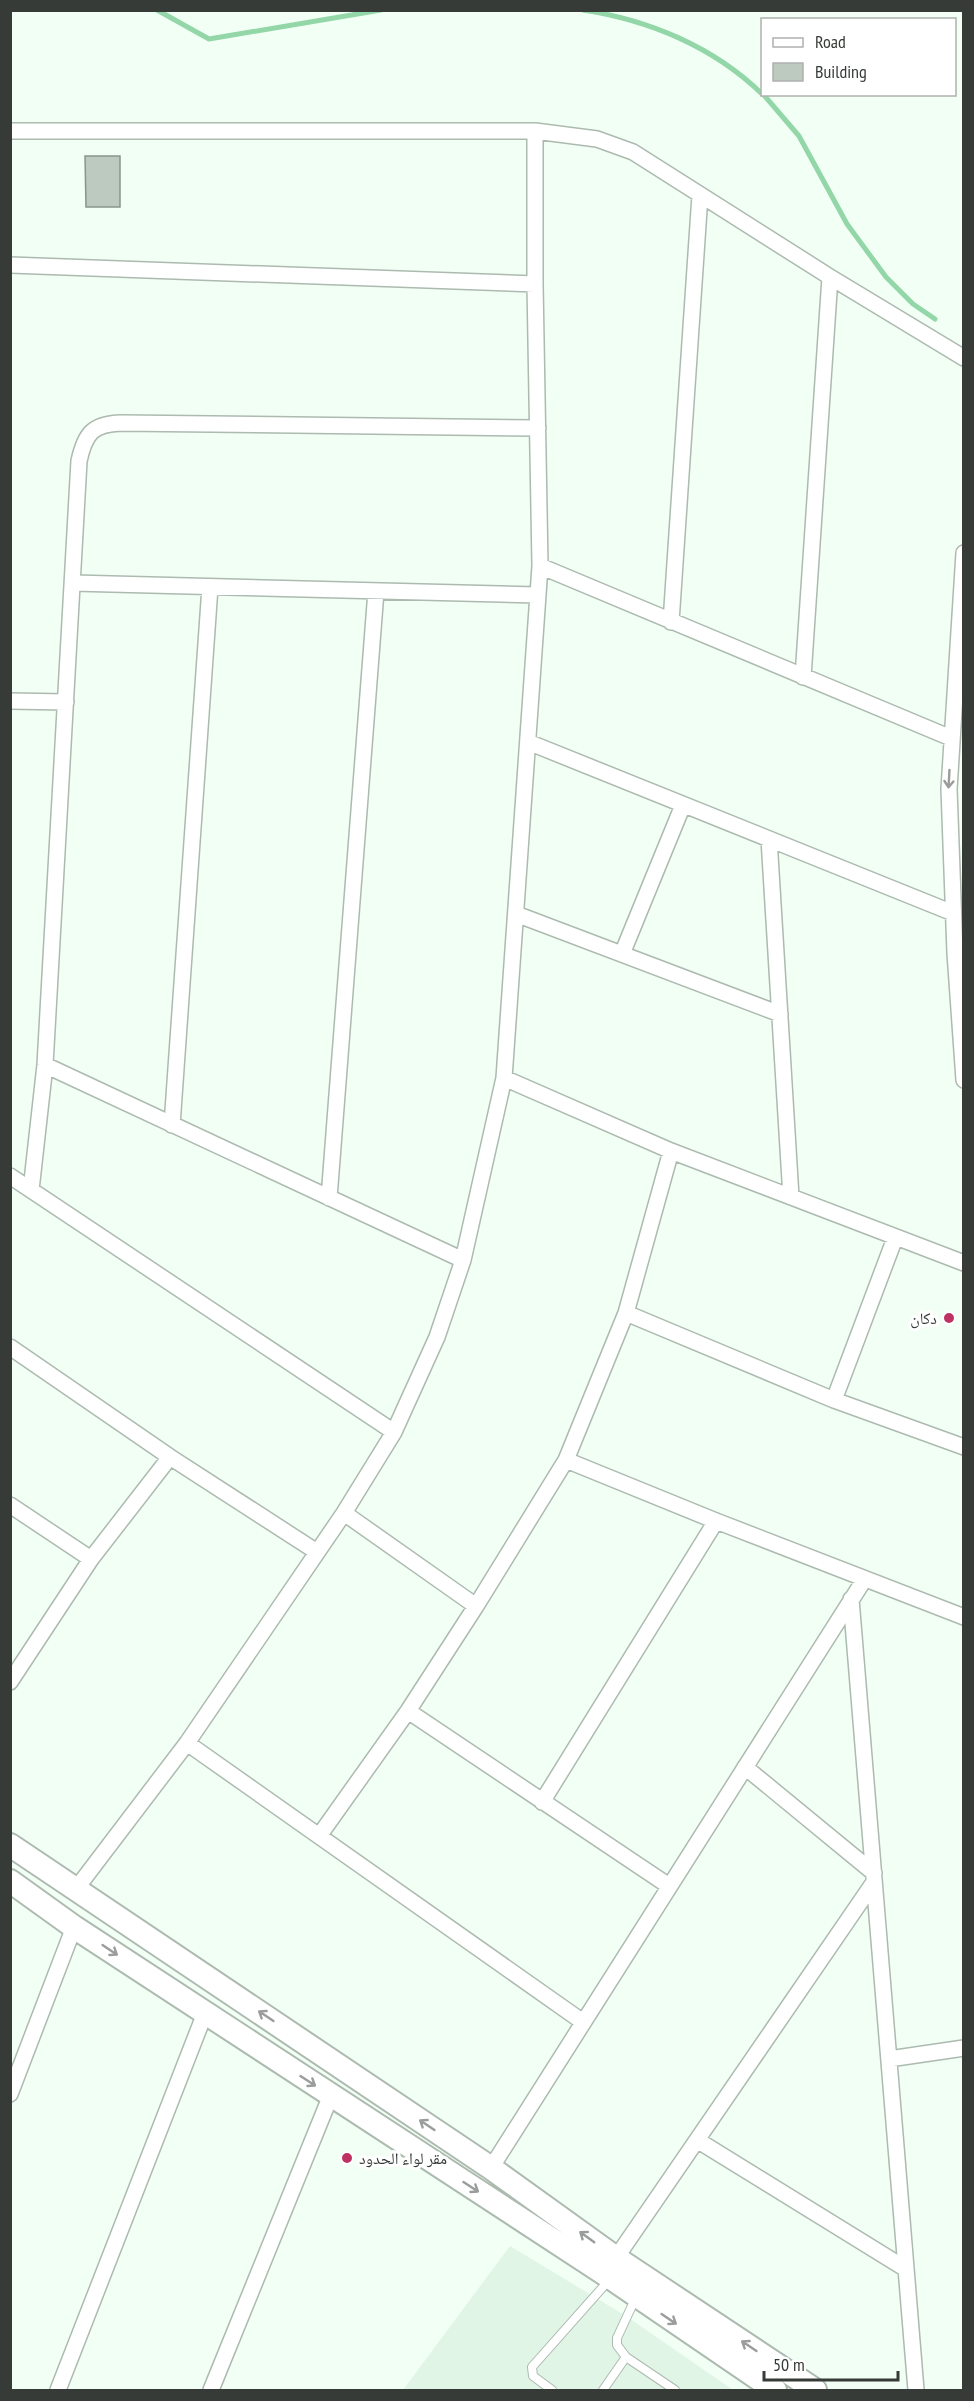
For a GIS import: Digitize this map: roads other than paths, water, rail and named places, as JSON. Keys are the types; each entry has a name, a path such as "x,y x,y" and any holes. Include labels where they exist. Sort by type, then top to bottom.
{"street":[{"path":"10,131 535,131 574,134 615,144 633,152 963,358"},
{"path":"76,1889 187,1743 344,1513 394,1432 437,1337 463,1260 504,1078 540,566 535,131"},
{"path":"671,622 700,195"},
{"path":"10,265 535,284"},
{"path":"803,677 830,277"},
{"path":"31,1190 45,1065 79,461 89,433 104,424 538,428"},
{"path":"963,553 949,789 953,913 963,1080"},
{"path":"540,566 951,738"},
{"path":"73,583 537,595"},
{"path":"172,1125 210,587"},
{"path":"329,1198 376,591"},
{"path":"10,701 66,702"},
{"path":"528,742 953,913"},
{"path":"622,954 683,805"},
{"path":"769,839 791,1197"},
{"path":"516,914 780,1014"},
{"path":"45,1065 463,1260"},
{"path":"504,1078 671,1151 963,1263"},
{"path":"319,1836 408,1711 566,1460 626,1313 671,1151"},
{"path":"10,1176 394,1432"},
{"path":"834,1400 896,1238"},
{"path":"626,1313 834,1400 963,1446"},
{"path":"10,1347 170,1457 317,1552"},
{"path":"12,1675 91,1559 170,1457"},
{"path":"566,1460 864,1580 963,1617"},
{"path":"10,1505 91,1559"},
{"path":"344,1513 476,1606"},
{"path":"542,1802 716,1521"},
{"path":"491,2168 864,1580"},
{"path":"851,1599 916,2391"},
{"path":"408,1711 669,1886"},
{"path":"187,1743 584,2022"},
{"path":"745,1767 874,1877"},
{"path":"10,1845 491,2168 613,2268 636,2297 775,2391"},
{"path":"613,2268 874,1877"},
{"path":"10,1881 74,1926 331,2095 815,2391"},
{"path":"10,2094 15,2067 74,1926"},
{"path":"58,2391 205,2013"},
{"path":"889,2059 963,2048"},
{"path":"211,2391 331,2095"},
{"path":"697,2140 906,2269"}],"lane":[{"path":"552,2391 533,2376 532,2367 613,2268"},
{"path":"636,2297 617,2338 617,2345 626,2357 675,2391"},
{"path":"603,2391 626,2357"}],"waterway":[{"path":"157,10 209,39 381,10"},
{"path":"583,10 632,21 679,38 723,62 761,93"},
{"path":"765,96 799,136 847,224 886,277 913,304 935,319"}],"place":[{"name":"دكان","path":"949,1318"},
{"name":"مقر لواء الحدود","path":"347,2158"}]}
